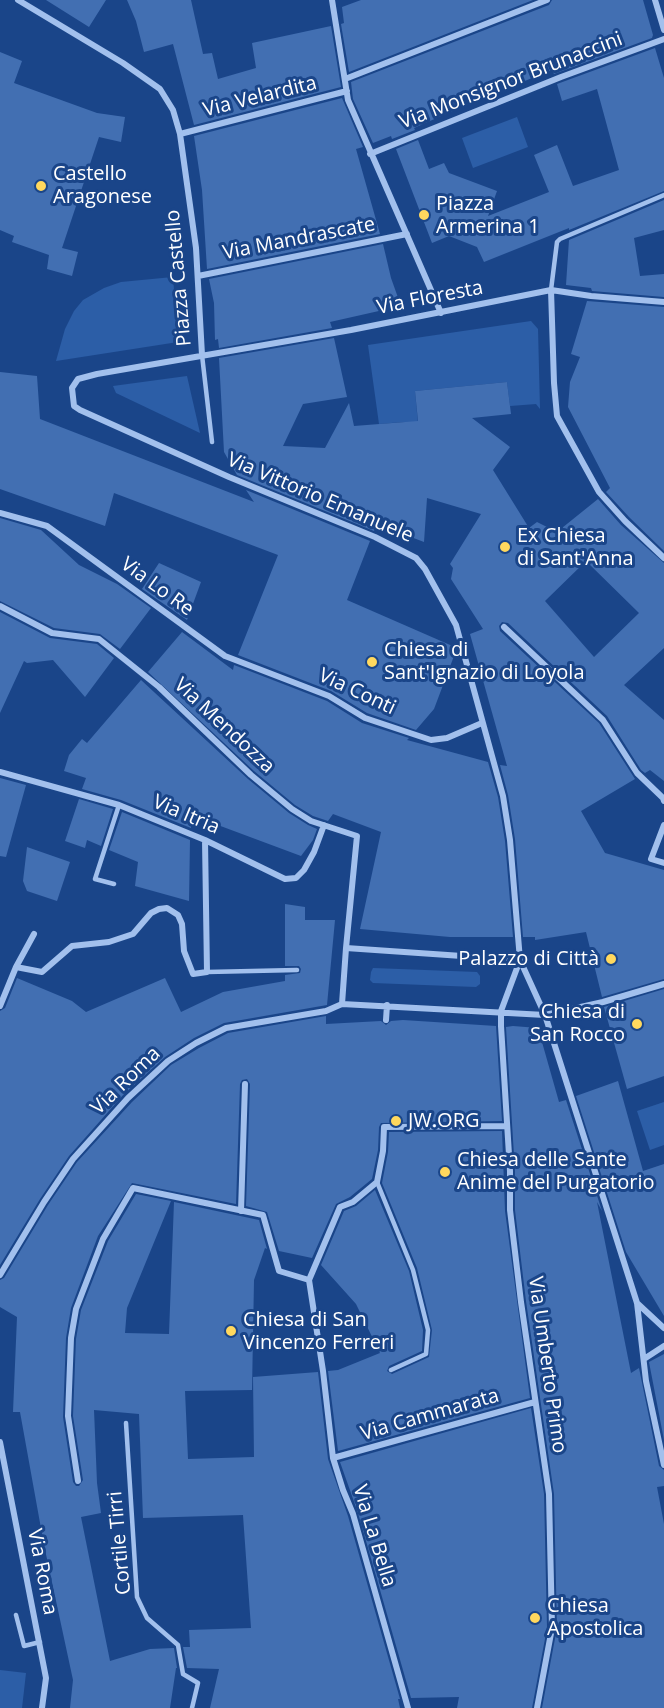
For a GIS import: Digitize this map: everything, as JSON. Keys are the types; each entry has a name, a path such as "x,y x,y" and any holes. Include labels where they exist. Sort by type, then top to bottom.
{"street":[{"name":"Piazza Castello","path":"18,0 123,63 160,89 173,110 180,134 196,248 202,355 78,379"},
{"path":"345,80 547,0"},
{"path":"655,0 664,30"},
{"path":"334,1 348,100 441,313"},
{"name":"Via Monsignor Brunaccini","path":"370,154 561,76 664,39"},
{"name":"Via Velardita","path":"180,134 347,92"},
{"name":"Via Mandrascate","path":"198,276 407,234"},
{"path":"551,290 557,417 599,492 625,521 664,558"},
{"name":"Via Floresta","path":"202,355 351,330 551,290 664,302"},
{"name":"Via Vittorio Emanuele","path":"78,379 72,388 72,397 74,406 80,410 229,477 375,537 416,558 425,569 456,625 503,796 510,840 520,960"},
{"name":"Via Lo Re","path":"0,513 47,526 225,656 253,666"},
{"name":"Via Mendozza","path":"0,606 52,633 99,639 159,687 251,775 292,809 311,820 357,837 346,948"},
{"path":"504,627 603,720 637,773 664,801"},
{"name":"Via Conti","path":"253,666 330,696 365,718 431,740 447,738 482,723"},
{"name":"Via Itria","path":"0,772 119,805 205,840 285,879 296,878 304,870 314,852 324,825"},
{"path":"664,825 651,859 664,863"},
{"path":"16,968 42,972 72,946 109,942 133,934 151,913 167,908 178,915 182,924 184,951 193,975 207,972 205,840"},
{"path":"0,1006 34,934"},
{"path":"342,1004 346,948 520,960"},
{"path":"501,1011 520,960"},
{"path":"520,960 545,1015 637,1303 646,1381 664,1466"},
{"name":"Via Roma","path":"0,1275 44,1202 74,1159 128,1098 168,1061 226,1028 326,1011 342,1004 545,1015 603,1002 664,984"},
{"path":"386,1020 387,1005"},
{"name":"Via Umberto Primo","path":"501,1011 510,1210 549,1494 552,1628 537,1708"},
{"path":"241,1210 245,1084"},
{"path":"78,1481 68,1416 71,1338 76,1309 103,1239 133,1188 263,1215 279,1271 309,1280 340,1207 353,1202 377,1182 383,1151 384,1127 506,1126"},
{"name":"Via La Bella","path":"309,1280 333,1458 353,1514 408,1708"},
{"path":"637,1303 664,1328"},
{"path":"644,1359 664,1346"},
{"name":"Via Cammarata","path":"333,1458 535,1402"},
{"name":"Via Roma","path":"0,1442 46,1678 42,1708"}],"lane":[{"path":"551,290 557,242 560,239 664,195"},
{"path":"202,355 212,442"},
{"path":"114,884 95,879 119,805"},
{"path":"207,972 297,970"},
{"path":"377,1182 413,1270 428,1330 426,1354 391,1370"},
{"name":"Cortile Tirri","path":"126,1423 137,1598 147,1618 178,1645 183,1674 198,1683 192,1708"},
{"path":"16,1615 24,1646 40,1642"}],"shaded area":[{"path":"517,117 528,147 473,168 462,138"},
{"path":"173,277 178,342 56,361 65,329 74,311 83,300 104,288 121,282"},
{"path":"531,321 538,329 540,409 536,404 510,406 507,382 415,391 418,424 403,422 379,424 368,345"},
{"path":"187,376 200,433 116,393 113,386"},
{"path":"373,968 477,972 480,976 480,984 476,987 373,983 370,980"},
{"path":"664,1102 664,1145 650,1150 637,1111"},
{"path":"0,1670 26,1673 22,1708 0,1708"}],"building":[{"path":"46,0 106,0 89,27"},
{"path":"127,0 191,0 203,54 212,53 218,79 256,68 252,43 331,26 341,87 194,125 173,44 144,52 136,21"},
{"path":"361,0 533,0 349,72 341,24 344,23 342,7"},
{"path":"552,0 643,0 652,38 554,74 552,70 480,99 414,128 415,130 373,143 353,99 351,82 549,5"},
{"path":"655,48 664,78 664,191 484,262 477,247 449,236 432,243 396,149 418,140 429,169 444,163 449,173 497,191 488,216 549,192 534,155 557,145 573,186 619,170 597,89 562,101 557,84"},
{"name":"Castello Aragonese","path":"0,52 22,61 14,83 97,113 125,117 121,142 99,137 62,248 78,252 72,276 47,269 49,255 12,242 14,236 0,230"},
{"path":"342,98 363,147 356,149 380,234 207,269 202,190 194,136"},
{"path":"664,200 664,230 634,238 640,276 664,274 664,297 592,291 591,288 566,285 569,240"},
{"path":"383,244 401,306 330,322 332,328 219,348 218,339 215,340 214,303 209,279"},
{"path":"587,301 664,307 664,551 606,492 610,488 568,407 570,382 580,357 571,354"},
{"path":"334,338 347,397 303,404 283,446 325,448 349,403 354,426 418,421 415,391 507,382 511,414 472,418 510,447 493,470 529,528 537,522 557,532 598,499 621,525 664,563 664,648 624,685 664,720 664,781 650,770 645,773 641,770 607,716 508,623 502,622 499,626 500,631 599,723 635,779 581,811 605,853 664,870 664,979 602,997 586,932 535,940 535,937 523,937 515,839 508,795 500,765 507,766 470,634 483,629 451,579 453,568 450,564 481,514 427,498 424,542 377,524 374,531 237,475 224,452 219,358","holes":["586,561 639,613 594,657 545,601"]},
{"path":"0,372 37,376 40,419 254,502 246,490 370,541 347,600 457,648 434,709 416,730 367,713 331,691 238,655 278,555 114,493 105,526 0,489"},
{"path":"0,518 41,530 79,565 117,584 151,608 120,649 100,634 54,628 0,601"},
{"path":"159,563 201,582 187,620 142,589"},
{"path":"0,612 50,638 97,644 114,658 85,697 53,660 27,663 24,661 0,713"},
{"path":"182,632 233,670 234,665 327,701 362,723 409,738 407,740 488,762 498,797 505,841 513,937 450,937 360,929 381,832 333,814 328,821 313,816 295,805 254,771 148,672"},
{"path":"141,680 248,779 289,813 317,829 313,840 301,856 191,815 191,828 121,800 82,789 86,778 64,771 69,755 82,739 87,743"},
{"path":"0,778 26,785 6,857 0,856"},
{"path":"79,799 113,809 101,846 87,840 85,848 65,841"},
{"path":"122,812 190,840 189,901 135,886 138,862 109,850"},
{"path":"27,847 70,862 57,901 27,891 23,881"},
{"path":"285,904 305,907 305,920 335,920 327,1005 224,1023 194,1038 165,1057 124,1094 69,1156 0,1265 0,1011 5,1008 17,978 72,1001 86,1012 165,978 181,1012 223,992 285,981 285,975 300,973 299,966 285,966"},
{"name":"Chiesa di San Rocco","path":"664,989 664,1076 627,1089 604,1007"},
{"path":"326,1016 326,1024 381,1021 386,1025 391,1021 403,1020 496,1026 502,1121 381,1123 372,1179 350,1197 336,1204 312,1258 279,1251 267,1212 246,1206 250,1084 247,1079 242,1080 240,1084 236,1204 132,1183 98,1236 71,1308 66,1338 63,1417 73,1482 79,1486 83,1480 73,1416 76,1339 81,1310 108,1241 136,1194 171,1201 127,1308 125,1333 169,1334 174,1202 259,1220 267,1249 265,1248 254,1280 252,1390 185,1391 188,1459 254,1457 253,1377 318,1372 328,1459 348,1516 400,1699 398,1699 400,1708 210,1708 219,1669 187,1668 183,1647 190,1647 189,1630 251,1628 243,1515 143,1518 139,1414 94,1410 97,1483 101,1513 81,1517 110,1661 150,1649 174,1648 177,1668 170,1708 70,1708 73,1680 44,1545 20,1412 13,1412 17,1317 0,1307 0,1280 4,1278 77,1162 132,1102 171,1065 228,1033"},
{"path":"506,1027 538,1028 559,1102 566,1100 602,1211 597,1202 631,1373 639,1368 659,1466 664,1470 664,1486 657,1487 664,1524 664,1708 542,1708 557,1628 554,1494 515,1210 515,1171"},
{"path":"618,1081 643,1171 664,1164 664,1316 626,1252 576,1096"},
{"path":"502,1131 505,1211 530,1398 338,1451 328,1371 338,1370 380,1353 356,1304 321,1265 344,1211 356,1206 375,1190 409,1271 423,1330 422,1351 389,1366 387,1371 392,1374 429,1357 432,1330 417,1268 382,1183 389,1132"},
{"path":"664,1354 664,1440 649,1362"},
{"path":"531,1408 544,1494 547,1628 532,1708 457,1708 459,1697 411,1698 358,1513 340,1462"}],"place":[{"name":"Castello Aragonese","path":"41,186"},
{"name":"Piazza Armerina 1","path":"424,215"},
{"name":"Ex Chiesa di Sant'Anna","path":"505,547"},
{"name":"Chiesa di Sant'Ignazio di Loyola","path":"372,662"},
{"name":"Palazzo di Città","path":"611,959"},
{"name":"Chiesa di San Rocco","path":"637,1024"},
{"name":"JW.ORG","path":"396,1121"},
{"name":"Chiesa delle Sante Anime del Purgatorio","path":"445,1172"},
{"name":"Chiesa di San Vincenzo Ferreri","path":"231,1331"},
{"name":"Chiesa Apostolica","path":"535,1618"}]}
